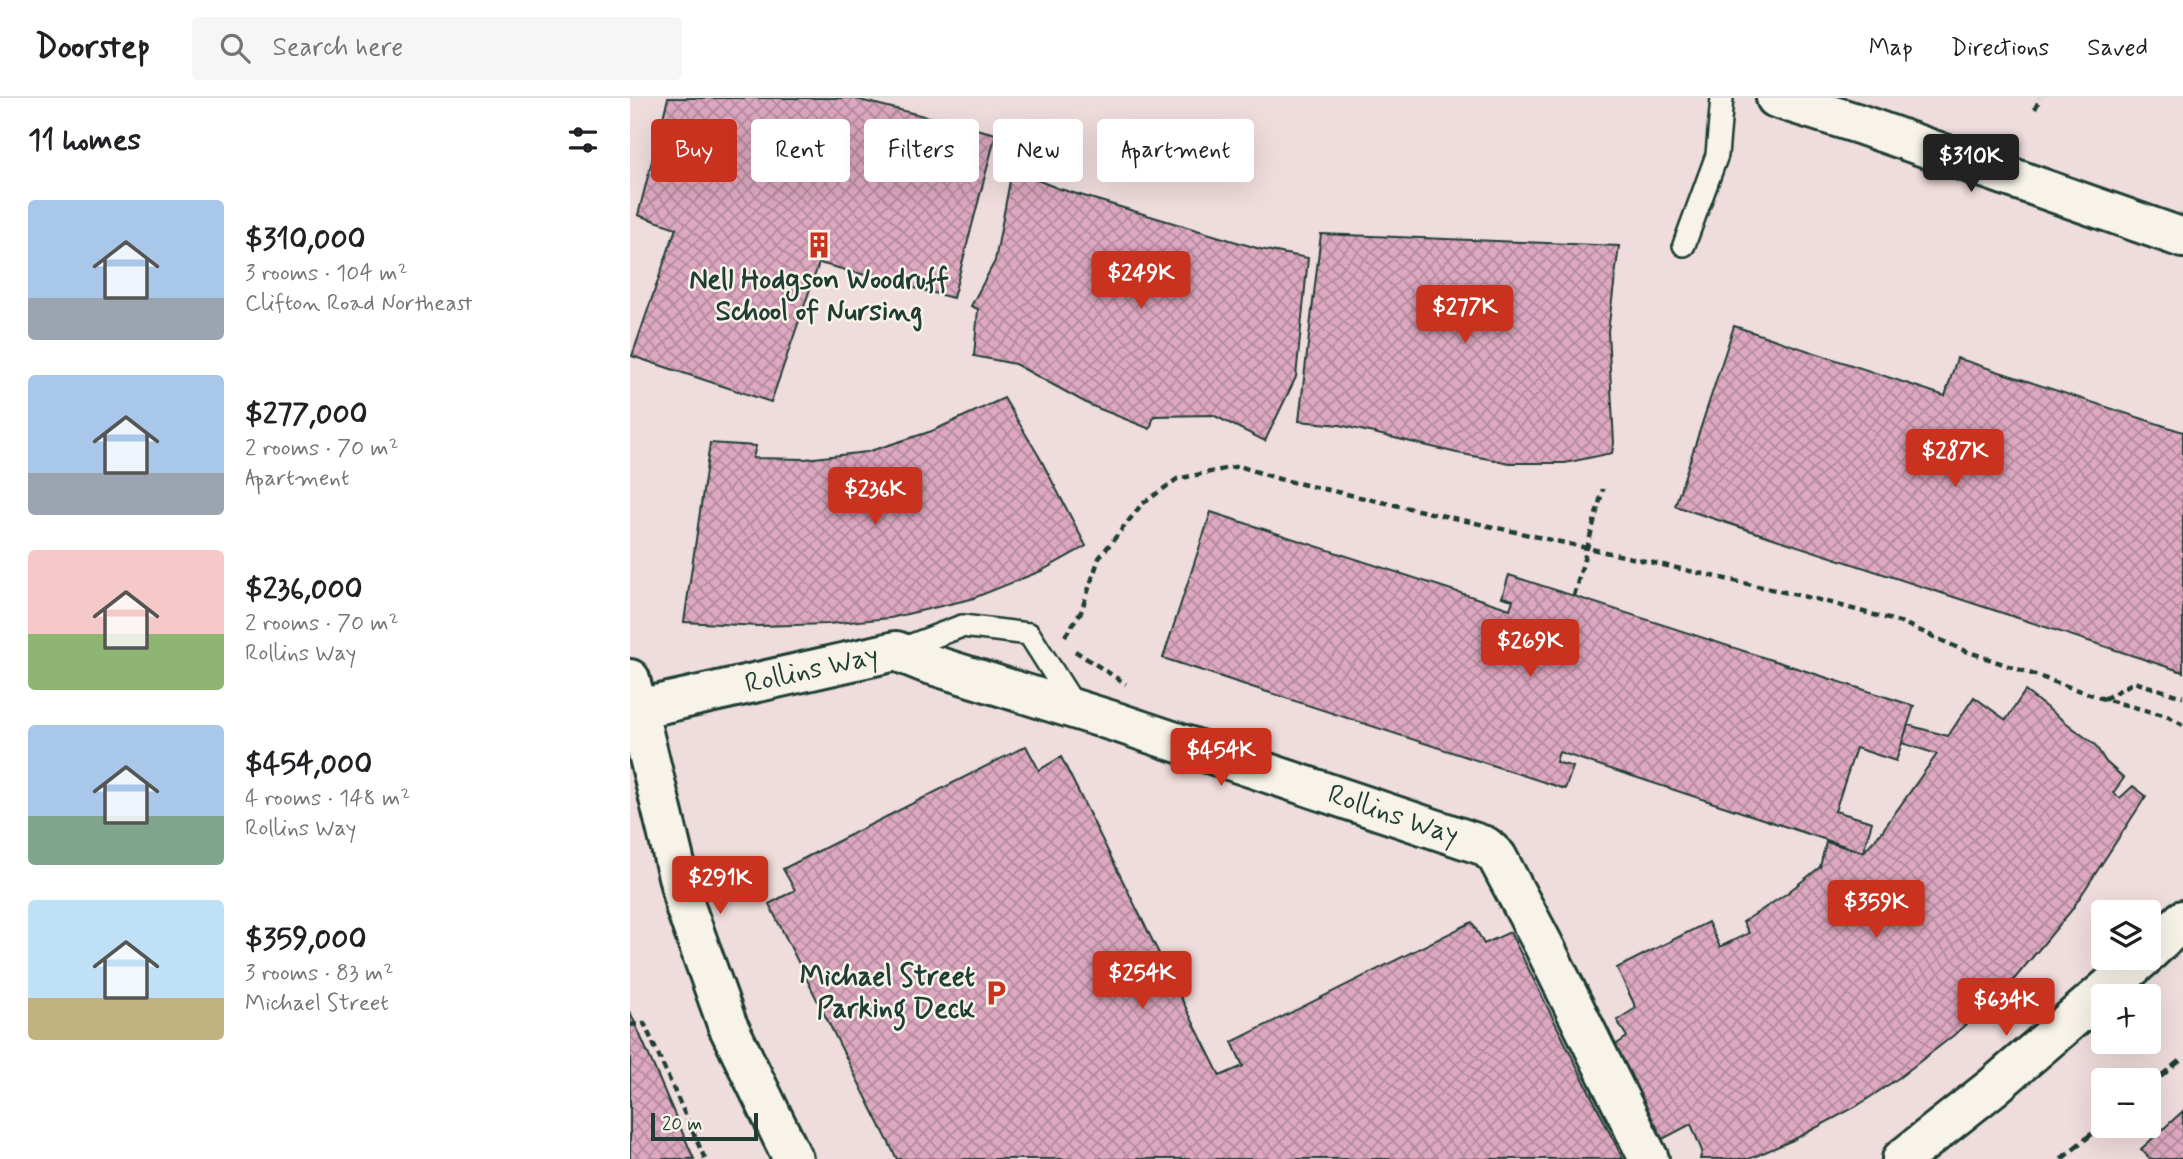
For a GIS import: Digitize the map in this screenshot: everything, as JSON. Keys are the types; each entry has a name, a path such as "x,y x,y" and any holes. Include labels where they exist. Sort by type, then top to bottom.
{"street":[{"path":"1776,98 2183,238"},
{"name":"Rollins Way","path":"634,694 896,651 1486,846 1505,872 1543,944 1649,1159"},
{"path":"634,694 690,921 727,1024 793,1159"},
{"path":"2161,941 2183,920"},
{"path":"1902,1159 1993,1087 2129,970"}],"lane":[{"path":"1684,245 1717,155 1722,98"},
{"path":"896,651 962,626 1029,634 1078,710"}],"path":[{"path":"2035,109 2039,98"},
{"path":"1062,642 1081,612 1100,558 1142,504 1177,479 1239,466 1279,478 1824,601 1903,623 1963,650 2104,699 2167,716 2183,724"},
{"path":"1574,596 1602,489"},
{"path":"1072,649 1126,684 1119,723"},
{"path":"2104,699 2134,682 2183,697"},
{"path":"630,1026 644,1023 705,1159"}],"building":[{"name":"Nell Hodgson Woodruff School of Nursing","path":"668,98 852,98 936,119 864,119 864,182 979,182 979,130 993,133 993,145 953,298 819,263 771,402 632,356 676,228 638,215 651,164 651,182 737,182 737,119 663,119"},
{"path":"1010,182 1042,182 1260,249 1308,258 1296,377 1265,441 1213,415 1154,416 1150,429 1090,405 1015,364 974,356 978,309 971,306 995,261"},
{"path":"1321,234 1619,246 1608,331 1614,443 1612,453 1565,463 1510,463 1340,425 1299,421"},
{"path":"1734,326 1945,396 1957,358 2183,432 2183,672 1675,506"},
{"path":"1004,398 1040,458 1086,546 1041,571 971,599 890,618 828,624 758,626 684,622 710,443 756,446 753,458 805,459 867,452 932,431"},
{"path":"1211,512 1510,609 1513,600 1502,597 1509,575 1914,706 1896,761 1856,748 1835,811 1872,822 1863,852 1559,752 1556,762 1573,767 1565,789 1163,658"},
{"path":"2025,691 2095,745 2106,762 2124,778 2113,793 2120,798 2133,786 2146,796 2071,911 2011,983 1954,1035 1857,1106 1793,1140 1749,1159 1700,1159 1702,1151 1691,1124 1659,1141 1614,1046 1627,1037 1617,1020 1636,1008 1617,968 1708,922 1720,947 1749,933 1743,922 1786,894 1820,867 1826,842 1863,852 1880,834 1937,754 1902,743 1908,725 1948,736 1974,697 2006,720"},
{"name":"Michael Street Parking Deck","path":"1026,746 1039,770 1061,757 1220,1076 1243,1066 1232,1042 1472,922 1484,944 1510,932 1623,1159 897,1159 769,904 795,890 783,869"},
{"path":"630,1012 694,1159 630,1159"},
{"path":"2183,1111 2183,1159 2150,1159 2141,1149 2153,1138 2161,1138 2161,1131"}],"railway":[{"path":"2161,1076 2183,1058"},
{"path":"2061,1159 2091,1135"}],"place":[{"name":"Nell Hodgson Woodruff School of Nursing","path":"819,245"},
{"name":"Michael Street Parking Deck","path":"996,993"}]}
